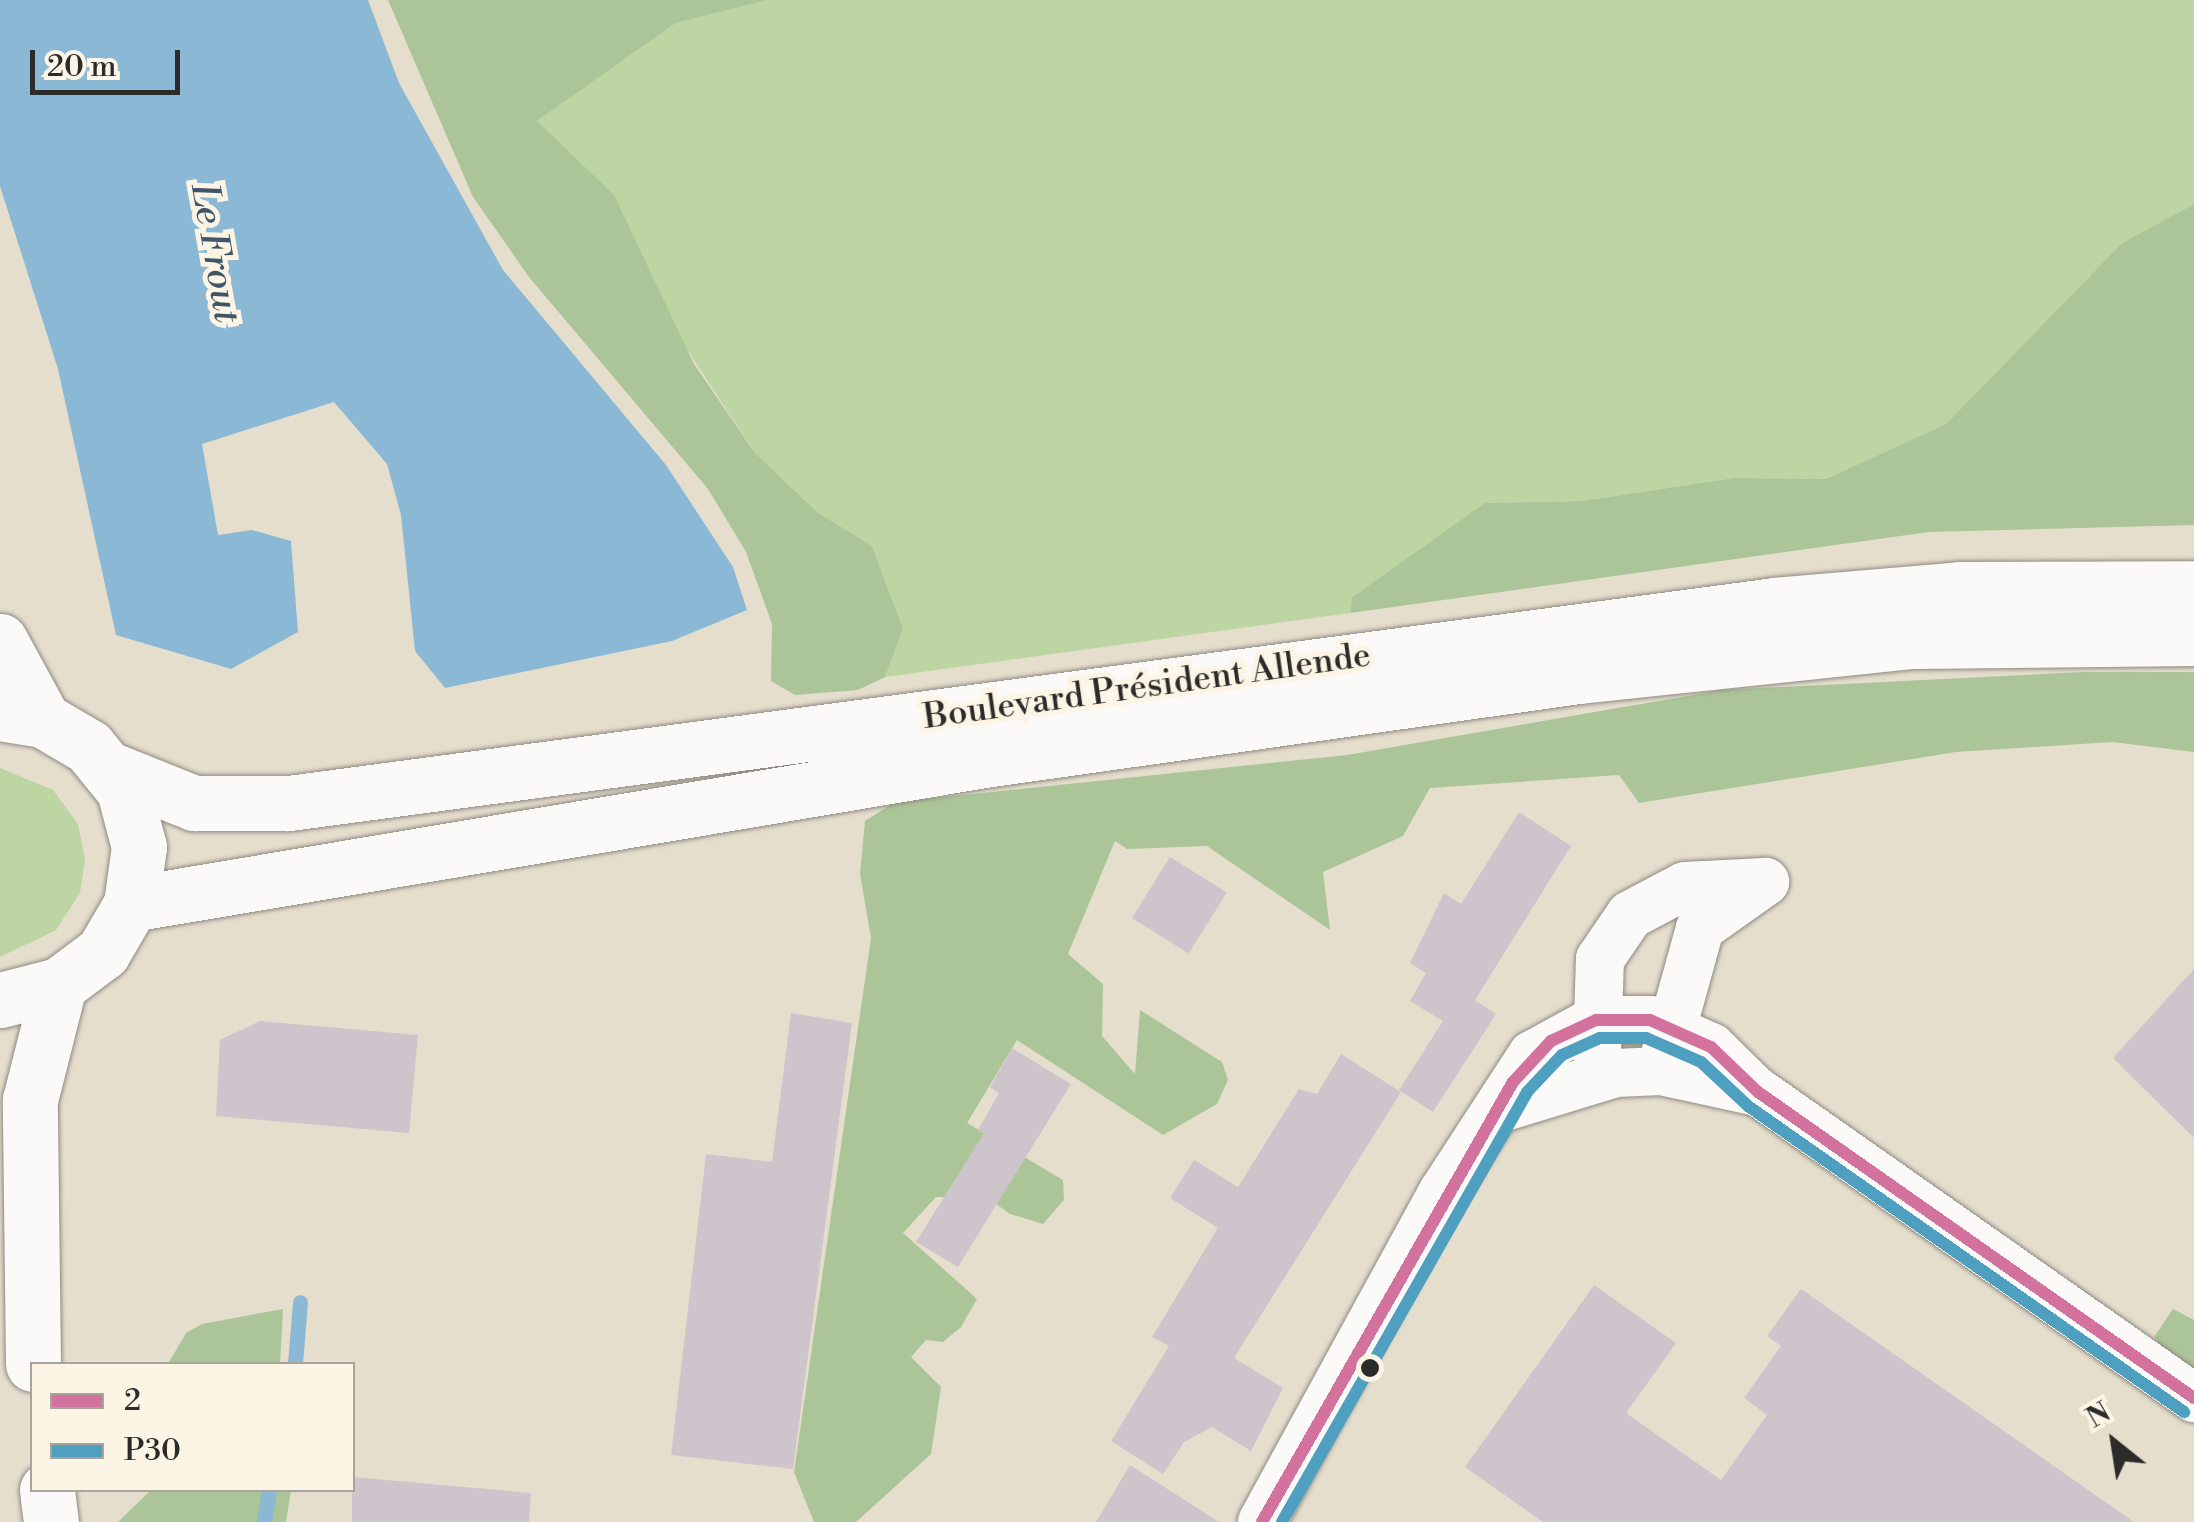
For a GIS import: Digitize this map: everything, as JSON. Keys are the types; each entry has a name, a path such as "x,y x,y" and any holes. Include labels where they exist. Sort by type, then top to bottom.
{"main road":[{"name":"Boulevard Président Allende","path":"22,717 109,769 194,803 289,804 1716,611 1960,588 2194,588"},
{"name":"Boulevard Président Allende","path":"131,904 965,764 1561,678 1892,642 2194,638"},
{"path":"0,641 22,717"},
{"path":"0,1000 59,986 103,952 131,904 139,847 109,769"},
{"path":"30,1339 30,1100 59,986"},
{"path":"0,1199 30,1339"},
{"path":"47,1492 51,1522"}],"street":[{"path":"1597,1076 1600,959 1630,915 1685,886 1765,882 1700,928 1667,1050"},
{"path":"1596,1020 1758,1092 2194,1398"},
{"path":"1262,1522 1532,1055 1596,1020"},
{"path":"1498,1109 1667,1050"}],"green space":[{"path":"388,0 768,0 676,23 537,121 614,195 694,364 755,453 817,512 872,546 903,629 885,677 858,690 795,695 771,681 772,624 746,552 708,489 529,277 473,197"},
{"path":"768,0 2194,0 2194,204 2122,243 1946,424 1826,479 1734,478 1582,501 1485,503 1352,597 1350,613 885,677 903,629 872,546 817,512 755,453 537,121 676,23"},
{"path":"2194,204 2194,525 1929,532 1350,613 1352,597 1485,503 1582,501 1734,478 1826,479 1946,424 2122,243"},
{"path":"2084,672 2194,672 2194,752 2112,742 1956,752 1639,803 1619,775 1430,788 1403,836 1323,872 1330,930 1207,846 1127,849 1115,841 1068,954 1103,984 1102,1036 1135,1074 1140,1010 1222,1062 1228,1080 1217,1104 1163,1135 1017,1040 967,1123 1063,1180 1064,1200 1043,1224 1010,1214 968,1184 958,1197 936,1197 903,1233 977,1299 961,1327 943,1342 926,1340 911,1357 941,1387 931,1454 856,1522 814,1522 794,1472 871,938 860,874 865,821 895,802 1347,755 1722,690"},
{"path":"0,768 53,790 78,824 85,860 80,893 56,930 0,957"},
{"path":"283,1309 280,1362 169,1362 186,1333 202,1324"},
{"path":"2173,1309 2194,1320 2194,1385 2154,1337"},
{"path":"149,1492 291,1492 286,1522 118,1522"}],"water":[{"path":"0,0 368,0 399,83 503,270 666,465 733,567 747,610 672,641 445,688 415,651 401,515 387,464 334,402 202,444 218,535 252,530 291,541 298,632 231,669 116,635 58,369 0,186"}],"building":[{"path":"1519,812 1571,846 1475,1000 1496,1014 1433,1112 1399,1090 1443,1021 1410,1001 1426,973 1410,963 1444,893 1461,904"},
{"path":"1170,857 1227,893 1189,954 1132,918"},
{"path":"2194,969 2194,1138 2113,1058"},
{"path":"791,1013 852,1023 793,1469 671,1455 706,1154 772,1162"},
{"path":"260,1021 418,1035 409,1133 216,1116 220,1040"},
{"path":"1012,1048 1071,1084 958,1267 916,1242 984,1133 978,1130 999,1093 990,1087"},
{"path":"1341,1054 1401,1092 1234,1358 1283,1388 1251,1451 1212,1427 1184,1442 1163,1474 1111,1441 1169,1346 1152,1337 1218,1228 1170,1198 1194,1160 1238,1187 1299,1089 1317,1094"},
{"path":"1594,1285 1676,1343 1626,1413 1721,1480 1767,1415 1744,1398 1781,1346 1767,1336 1801,1289 2134,1522 1543,1522 1465,1467"},
{"path":"1130,1465 1219,1522 1096,1522"},
{"path":"355,1477 531,1493 529,1522 352,1522"}],"waterway":[{"name":"Le Frout","path":"295,1362 300,1302"},
{"name":"Le Frout","path":"264,1522 269,1492"}],"transit line":[{"name":"2","path":"1262,1522 1513,1082 1551,1041 1596,1020 1650,1020 1711,1047 1758,1092 2194,1398"},
{"name":"P30","path":"1282,1522 1527,1092 1562,1055 1600,1038 1646,1038 1701,1062 1748,1106 2184,1412"}]}
